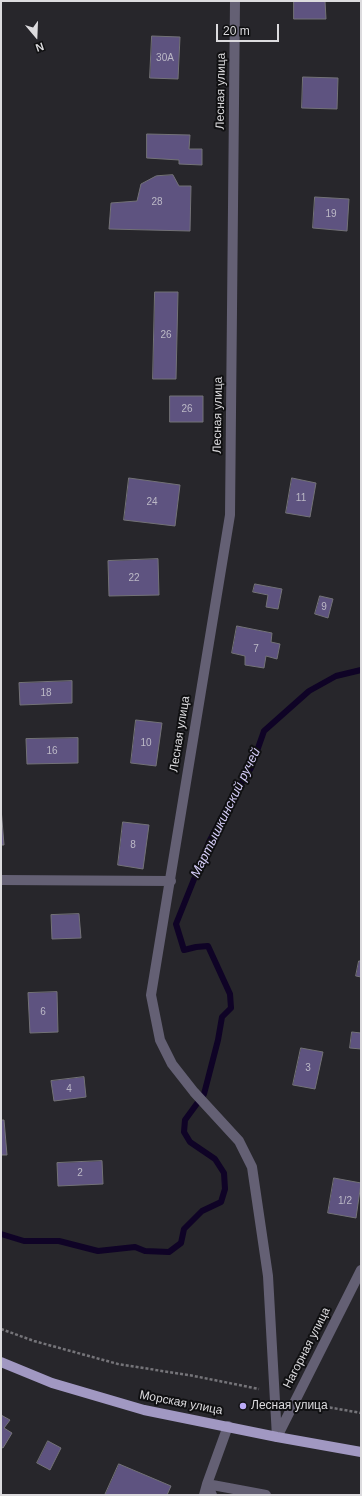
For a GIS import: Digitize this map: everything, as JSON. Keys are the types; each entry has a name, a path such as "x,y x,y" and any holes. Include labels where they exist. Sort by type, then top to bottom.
{"main road":[{"name":"Морская улица","path":"1,1362 52,1383 144,1410 277,1437 361,1452"}],"street":[{"name":"Лесная улица","path":"235,1 230,515 151,996 160,1040 172,1064 194,1092 239,1141 252,1167 268,1276 277,1437"},
{"path":"1,880 170,881"},
{"name":"Нагорная улица","path":"277,1437 361,1270"},
{"path":"204,1495 228,1426"},
{"path":"207,1484 212,1495"},
{"path":"207,1484 266,1495"}],"path":[{"path":"1,1330 34,1341 118,1364 194,1376 274,1392"},
{"path":"295,1401 361,1413"}],"building":[{"path":"294,1 325,1 326,19 294,19"},
{"path":"152,36 180,37 178,79 150,78"},
{"path":"303,77 338,78 337,109 302,108"},
{"path":"147,134 190,135 189,149 202,149 202,165 179,164 179,160 147,158"},
{"path":"173,175 179,186 191,186 190,231 109,229 111,203 137,201 141,184 156,176"},
{"path":"315,197 349,199 347,231 313,228"},
{"path":"155,292 178,292 176,379 153,379"},
{"path":"170,396 203,396 203,422 170,422"},
{"path":"129,478 180,485 175,526 124,520"},
{"path":"292,478 316,483 310,517 286,513"},
{"path":"158,559 159,595 109,596 108,561"},
{"path":"255,584 282,589 278,609 266,607 268,595 253,592"},
{"path":"320,596 333,599 328,618 315,614"},
{"path":"237,626 272,633 271,642 280,644 277,659 266,656 264,668 245,665 245,656 232,653"},
{"path":"72,681 72,703 20,705 19,683"},
{"path":"136,720 162,723 156,766 131,763"},
{"path":"78,738 78,763 27,764 26,739"},
{"path":"1,808 4,845 1,845"},
{"path":"123,822 149,825 143,869 118,865"},
{"path":"79,914 81,938 52,939 51,915"},
{"path":"359,961 361,961 361,977 356,976"},
{"path":"57,992 58,1032 30,1033 28,993"},
{"path":"352,1032 361,1033 361,1049 350,1048"},
{"path":"301,1048 323,1052 315,1089 293,1085"},
{"path":"84,1077 86,1097 54,1101 51,1081"},
{"path":"1,1120 4,1120 7,1155 1,1155"},
{"path":"102,1161 103,1184 58,1186 57,1163"},
{"path":"334,1178 361,1183 356,1218 328,1213"},
{"path":"1,1415 10,1420 4,1428 12,1433 3,1448 1,1447"},
{"path":"48,1441 61,1448 50,1470 37,1463"},
{"path":"119,1464 171,1486 167,1495 105,1495"}],"waterway":[{"name":"Мартышкинский ручей","path":"1,1234 24,1241 59,1241 98,1251 135,1247 145,1251 169,1252 181,1243 184,1229 202,1211 221,1202 225,1189 224,1173 215,1159 190,1142 184,1132 185,1120 204,1094 218,1040 222,1017 231,1008 230,994 208,946 184,950 176,924 209,842 229,803 251,768 264,731 309,691 336,676 361,670"}],"place":[{"name":"Лесная улица","path":"243,1406"}]}
